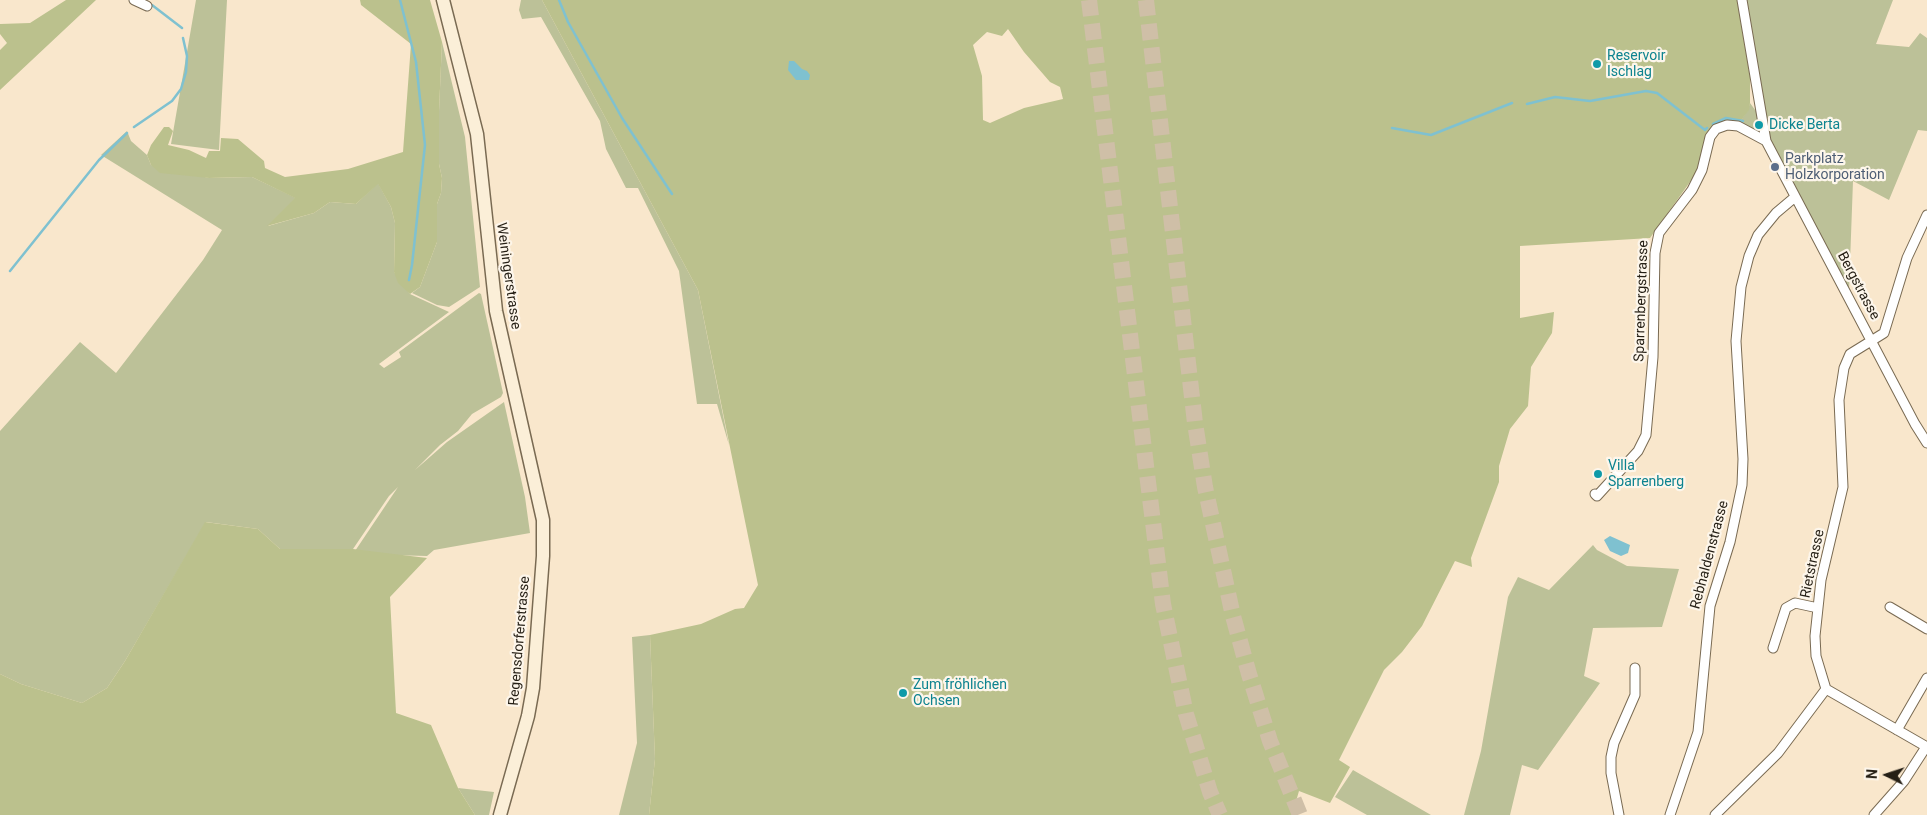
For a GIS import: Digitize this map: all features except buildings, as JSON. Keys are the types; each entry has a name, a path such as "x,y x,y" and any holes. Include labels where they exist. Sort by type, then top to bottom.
{"street":[{"path":"134,0 147,6"},
{"name":"Weiningerstrasse","path":"443,0 477,134 496,311 542,513 543,556"},
{"path":"1742,0 1766,142"},
{"name":"Sparrenbergstrasse","path":"1595,494 1598,496 1638,451 1647,429 1653,357 1655,254 1659,233 1692,190 1702,170 1710,137 1716,129 1727,125 1738,126 1766,142"},
{"name":"Bergstrasse","path":"1766,142 1927,443"},
{"name":"Rebhaldenstrasse","path":"1670,815 1698,732 1710,606 1730,542 1741,492 1743,459 1736,332 1741,287 1749,256 1758,235 1776,213 1795,197"},
{"name":"Rietstrasse","path":"1826,689 1816,656 1818,608 1822,580 1843,487 1839,408 1843,373 1850,354 1884,333 1908,258 1927,216"},
{"name":"Regensdorferstrasse","path":"500,815 531,702 543,556"},
{"path":"1773,648 1786,608 1795,603 1818,608"},
{"path":"1890,607 1927,629"},
{"path":"1618,815 1610,757 1614,743 1635,695 1635,668"},
{"path":"1897,730 1927,678"},
{"path":"1715,815 1778,753 1826,689 1927,747 1904,781 1874,815"}],"green space":[{"path":"66,0 96,0 0,90 0,50 7,43 0,34 0,24 30,23"},
{"path":"196,0 227,0 219,150 171,144"},
{"path":"360,0 430,0 442,42 439,164 442,178 441,193 437,204 437,242 420,287 410,294 398,283 394,272 395,223 391,207 378,184 356,204 330,202 314,213 267,226 295,198 252,177 209,178 160,173 151,165 147,155 151,145 164,127 169,127 173,131 168,145 189,150 206,158 209,151 220,151 221,138 238,139 264,161 265,168 285,177 348,169 403,152 411,44 361,5"},
{"path":"521,0 542,0 698,290 729,445 717,404 697,404 679,271 638,188 626,188 606,149 600,121 541,17 522,19 519,10"},
{"path":"542,0 1737,0 1750,77 1749,110 1739,123 1718,124 1707,133 1697,172 1650,238 1520,246 1520,318 1554,312 1552,333 1531,367 1528,406 1510,429 1499,466 1499,482 1471,558 1472,567 1455,561 1422,626 1402,652 1384,670 1339,760 1350,767 1330,803 1299,791 1292,815 649,815 655,759 650,635 701,624 735,609 744,608 758,585 698,290","holes":["1008,29 1024,52 1050,82 1060,87 1063,99 1024,108 990,123 983,120 982,76 973,45 987,32 1002,36"]},
{"path":"1743,0 1893,0 1876,44 1909,47 1920,33 1927,38 1927,131 1918,130 1889,200 1853,181 1849,290 1771,145"},
{"path":"442,42 465,137 480,287 449,307 437,305 412,293 420,287 437,242 437,204 441,193 442,178 439,164 439,111"},
{"path":"1750,103 1758,114 1761,133 1739,123 1748,110"},
{"path":"127,131 131,141 147,155 151,165 209,178 252,177 296,198 268,226 314,213 330,202 356,204 378,183 391,207 395,223 394,272 410,294 449,312 379,364 384,368 401,357 399,352 479,293 481,294 503,393 501,397 472,414 458,431 440,445 415,470 447,442 504,402 525,497 530,533 434,550 427,556 353,554 398,487 389,496 353,549 280,549 258,529 206,522 125,661 107,688 82,703 21,684 0,674 0,431 80,342 116,373 203,260 222,230 101,155"},
{"path":"205,522 258,529 280,549 353,549 427,558 390,597 396,713 431,725 458,788 475,815 0,815 0,674 21,684 82,703 107,688 125,661"},
{"path":"1593,545 1597,550 1627,566 1679,569 1662,627 1593,628 1584,676 1600,683 1538,770 1522,765 1510,815 1464,815 1481,751 1508,597 1518,577 1549,590"},
{"path":"650,635 655,759 649,815 619,815 637,743 632,637"},
{"path":"1353,770 1431,815 1367,815 1335,797"},
{"path":"458,788 494,792 489,815 475,815"}],"water":[{"path":"789,61 794,61 807,71 810,75 809,80 796,80 788,70"},
{"path":"1610,536 1630,545 1628,553 1621,556 1610,551 1604,540"}],"waterway":[{"path":"400,0 416,62 425,145 409,280"},
{"path":"559,0 568,22 622,118 672,194"},
{"path":"152,5 182,28"},
{"path":"134,127 172,101 181,89 186,72 187,56 183,38"},
{"path":"1527,104 1555,97 1590,101 1646,91 1657,93 1705,130 1707,128"},
{"path":"1392,128 1431,135 1512,103"},
{"path":"1713,124 1726,118 1743,121"},
{"path":"10,271 99,160 127,133"}],"tunnel":[{"path":"1089,0 1163,604 1186,714 1210,792 1220,815"},
{"path":"1146,0 1195,423 1205,487 1233,616 1249,674 1270,741 1300,815"}],"place":[{"name":"Reservoir Ischlag","path":"1597,64"},
{"name":"Dicke Berta","path":"1759,125"},
{"name":"Parkplatz Holzkorporation","path":"1775,167"},
{"name":"Villa Sparrenberg","path":"1598,474"},
{"name":"Zum fröhlichen Ochsen","path":"903,693"}]}
